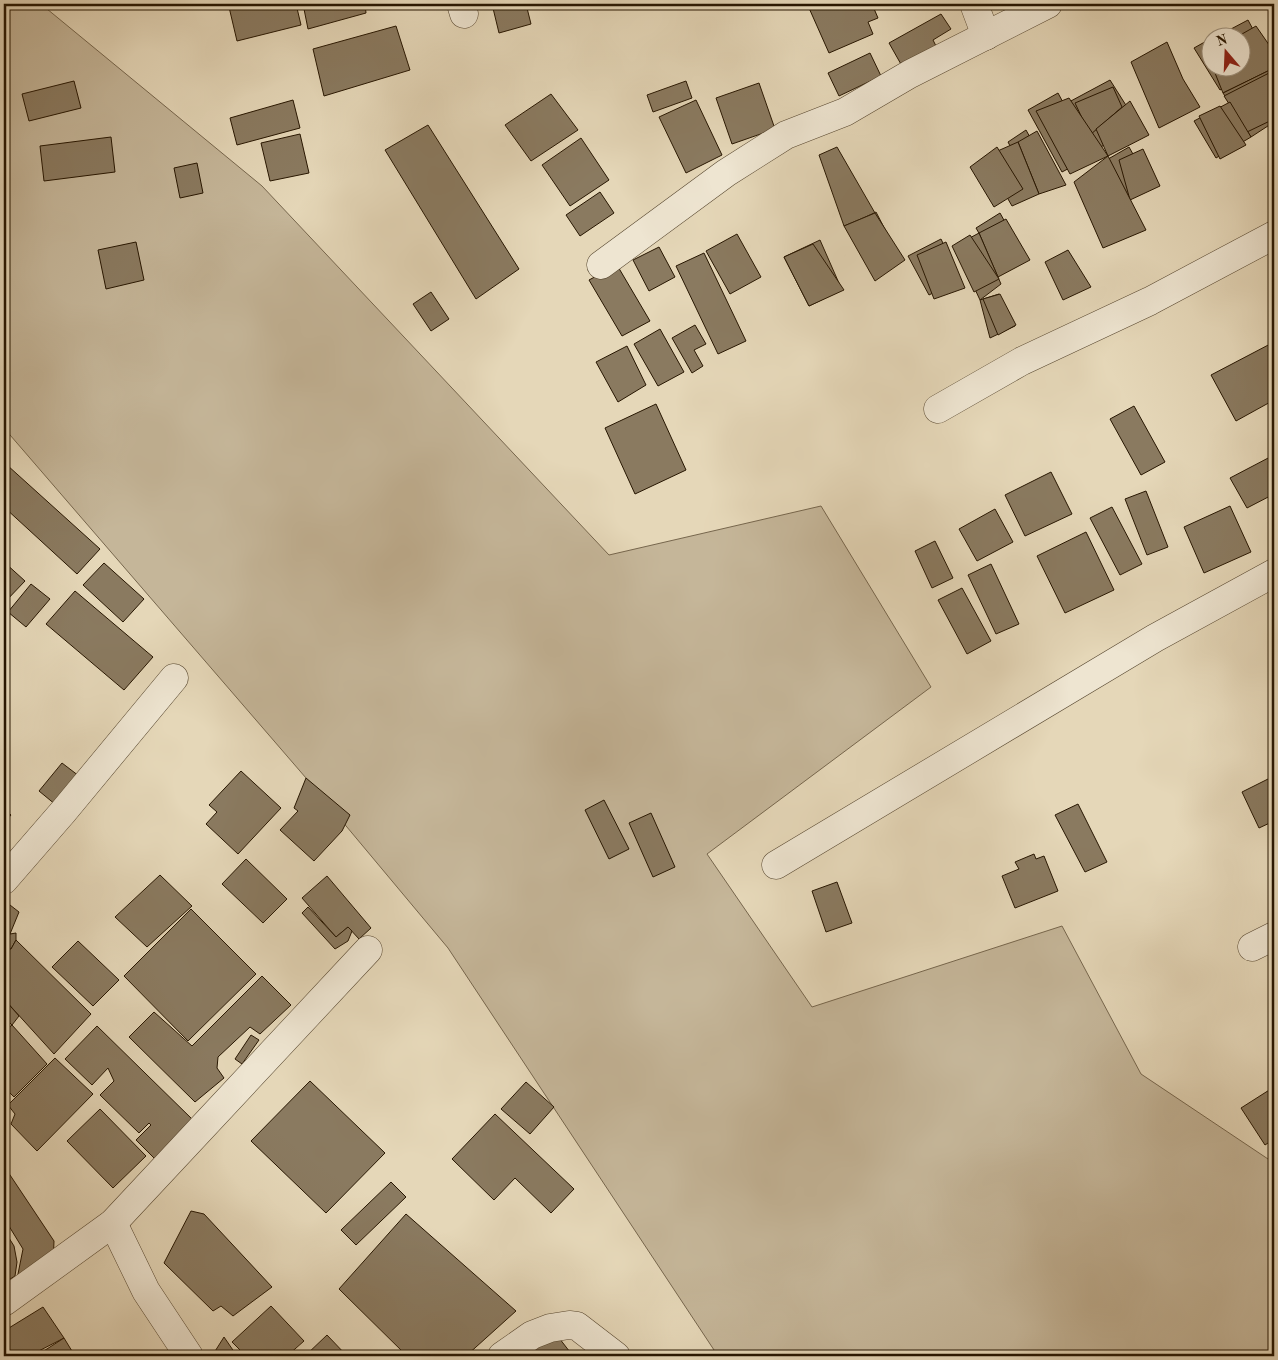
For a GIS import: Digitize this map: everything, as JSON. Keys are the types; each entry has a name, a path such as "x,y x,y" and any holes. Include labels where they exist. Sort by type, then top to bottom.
{"street":[{"path":"974,4 986,36"},
{"path":"601,265 726,173 786,135 844,112 910,74 1048,4"},
{"path":"938,409 1022,361 1272,241"},
{"path":"776,865 1155,638 1274,573"},
{"path":"4,880 174,678"},
{"path":"4,1302 113,1223 368,950"},
{"path":"113,1223 146,1291 189,1356"},
{"path":"502,1356 532,1335 550,1328 569,1325 577,1326 616,1356"}],"shaded area":[{"path":"4,4 41,4 262,186 609,555 821,506 931,687 707,854 812,1007 1062,926 1141,1074 1274,1163 1274,1356 718,1356 448,948 306,778 4,428"}],"building":[{"path":"241,4 296,4 301,25 237,41 229,7"},
{"path":"303,4 365,4 366,13 308,29"},
{"path":"492,4 526,4 531,24 499,33"},
{"path":"818,4 872,4 878,18 868,22 873,34 829,53 809,8"},
{"path":"941,14 951,29 933,40 936,46 902,66 889,43"},
{"path":"1248,20 1271,63 1250,74 1250,28 1233,28"},
{"path":"396,26 410,70 324,96 313,49"},
{"path":"1256,26 1274,52 1274,68 1223,93 1217,78 1250,78 1250,29"},
{"path":"1167,42 1183,79 1200,107 1159,128 1131,62"},
{"path":"1200,45 1200,58 1194,48"},
{"path":"870,53 881,76 839,96 828,73"},
{"path":"1274,68 1274,122 1251,137 1223,93"},
{"path":"1271,72 1274,76 1274,119 1247,132 1224,96"},
{"path":"1213,78 1243,78 1220,90"},
{"path":"1110,80 1141,129 1098,148 1069,102"},
{"path":"74,81 81,108 29,121 22,94"},
{"path":"686,81 692,98 653,112 647,95"},
{"path":"759,83 775,129 732,144 716,98"},
{"path":"1113,87 1122,107 1090,135 1075,103"},
{"path":"1058,93 1092,156 1062,172 1028,110"},
{"path":"551,94 578,130 531,161 505,125"},
{"path":"1069,98 1108,156 1070,174 1036,111"},
{"path":"293,100 300,128 237,145 230,118"},
{"path":"696,100 722,155 686,173 659,117"},
{"path":"1130,101 1149,135 1108,156 1096,129"},
{"path":"1230,102 1251,137 1216,158 1194,121"},
{"path":"1220,106 1246,145 1220,159 1199,116"},
{"path":"428,125 519,269 476,299 385,150"},
{"path":"1026,130 1052,177 1032,188 1008,142"},
{"path":"1037,131 1066,185 1039,194 1018,142"},
{"path":"300,134 309,173 270,181 261,143"},
{"path":"111,137 115,172 44,181 40,146"},
{"path":"581,138 609,180 570,206 542,165"},
{"path":"1018,142 1039,194 1012,206 984,157"},
{"path":"837,147 875,213 844,226 819,155"},
{"path":"997,147 1023,189 994,207 970,167"},
{"path":"1129,147 1151,186 1125,201 1103,162"},
{"path":"1143,149 1160,186 1130,200 1119,160"},
{"path":"1108,156 1146,230 1103,248 1074,182"},
{"path":"197,163 203,193 180,198 174,168"},
{"path":"600,192 614,213 580,236 566,215"},
{"path":"876,212 901,260 875,274 848,226"},
{"path":"875,213 905,260 875,281 844,226"},
{"path":"1000,213 1020,249 995,261 976,228"},
{"path":"1006,219 1030,260 998,277 979,233"},
{"path":"979,233 1001,284 980,300 955,246"},
{"path":"737,234 761,277 730,294 706,251"},
{"path":"970,235 999,279 974,292 952,246"},
{"path":"941,239 960,279 929,295 908,256"},
{"path":"820,240 842,290 809,306 784,257"},
{"path":"136,242 144,280 106,289 98,250"},
{"path":"946,242 965,288 934,299 917,255"},
{"path":"813,244 844,290 809,306 784,257"},
{"path":"659,247 675,277 649,291 633,260"},
{"path":"1068,250 1091,287 1063,300 1045,262"},
{"path":"704,253 746,341 718,354 676,266"},
{"path":"617,265 650,321 622,336 589,280"},
{"path":"431,292 449,319 431,331 413,304"},
{"path":"999,294 1015,326 990,338 980,300"},
{"path":"1000,294 1016,325 998,335 983,299"},
{"path":"695,325 706,344 694,350 703,366 692,373 672,338"},
{"path":"660,329 684,372 658,386 634,344"},
{"path":"1274,342 1274,400 1236,421 1211,375"},
{"path":"627,346 646,385 618,402 596,362"},
{"path":"656,404 686,470 635,494 605,428"},
{"path":"1134,406 1165,462 1141,475 1110,419"},
{"path":"1272,456 1274,460 1274,494 1247,508 1230,478"},
{"path":"7,465 100,549 77,574 4,507 4,469"},
{"path":"1051,472 1072,514 1025,536 1005,495"},
{"path":"1146,491 1168,547 1147,555 1125,499"},
{"path":"1230,506 1251,552 1204,573 1184,527"},
{"path":"1112,507 1142,564 1120,575 1090,518"},
{"path":"995,509 1013,542 977,561 959,529"},
{"path":"1086,532 1114,590 1065,613 1037,556"},
{"path":"935,541 953,578 932,588 915,551"},
{"path":"4,562 25,581 4,603"},
{"path":"104,563 144,599 123,622 83,585"},
{"path":"991,564 1019,624 996,634 968,575"},
{"path":"31,584 50,599 26,627 8,612"},
{"path":"962,588 991,641 967,654 938,600"},
{"path":"75,591 153,657 124,690 46,624"},
{"path":"62,763 79,776 56,805 39,791"},
{"path":"241,771 281,808 238,854 206,824 217,812 209,805"},
{"path":"1274,776 1274,821 1259,828 1242,792"},
{"path":"306,778 350,815 342,831 314,861 280,830 298,811 294,808"},
{"path":"604,800 629,849 609,859 585,810"},
{"path":"1078,804 1107,862 1085,872 1055,815"},
{"path":"4,808 11,815 4,823"},
{"path":"651,813 675,867 653,877 629,823"},
{"path":"1034,854 1036,859 1044,856 1058,891 1015,908 1002,876 1019,869 1015,862"},
{"path":"246,859 287,899 263,923 222,884"},
{"path":"160,875 192,906 147,947 115,917"},
{"path":"327,876 371,928 359,939 348,927 336,937 302,898"},
{"path":"837,882 852,923 826,932 812,891"},
{"path":"10,905 19,912 10,934 16,933 16,940 11,949 4,950 4,907"},
{"path":"308,907 336,937 348,927 352,931 348,941 335,949 302,913"},
{"path":"191,909 256,974 188,1041 124,976"},
{"path":"16,940 91,1014 54,1054 4,999 4,950 11,949"},
{"path":"78,941 119,980 93,1006 52,967"},
{"path":"262,976 291,1005 260,1034 250,1027 218,1057 217,1068 224,1078 195,1102 129,1037 154,1012 192,1046"},
{"path":"4,999 19,1016 12,1025 4,1017"},
{"path":"12,1025 47,1064 14,1097 4,1087 4,1032"},
{"path":"97,1026 193,1120 155,1159 136,1140 151,1125 149,1123 139,1133 100,1095 114,1081 108,1068 92,1085 65,1059"},
{"path":"251,1035 259,1040 242,1064 235,1059"},
{"path":"55,1058 93,1094 37,1151 11,1124 15,1114 8,1105"},
{"path":"310,1081 385,1153 326,1213 251,1141"},
{"path":"526,1082 554,1107 530,1134 501,1109"},
{"path":"1274,1087 1274,1139 1265,1145 1241,1108"},
{"path":"100,1109 146,1156 113,1188 67,1141"},
{"path":"495,1114 574,1189 551,1213 515,1178 494,1200 452,1159"},
{"path":"4,1166 54,1241 53,1266 14,1294 23,1249 4,1218"},
{"path":"391,1182 406,1197 356,1245 341,1230"},
{"path":"191,1211 204,1214 272,1287 233,1316 221,1306 213,1311 164,1263"},
{"path":"406,1214 516,1311 466,1356 407,1356 339,1289"},
{"path":"4,1230 14,1246 17,1262 15,1276 4,1283"},
{"path":"271,1306 304,1341 287,1356 246,1356 232,1342"},
{"path":"43,1307 64,1338 29,1356 8,1356 4,1348 4,1331"},
{"path":"556,1334 573,1356 524,1356"},
{"path":"327,1335 347,1356 305,1356"},
{"path":"224,1337 237,1356 212,1356"},
{"path":"64,1338 75,1356 36,1356"}]}
